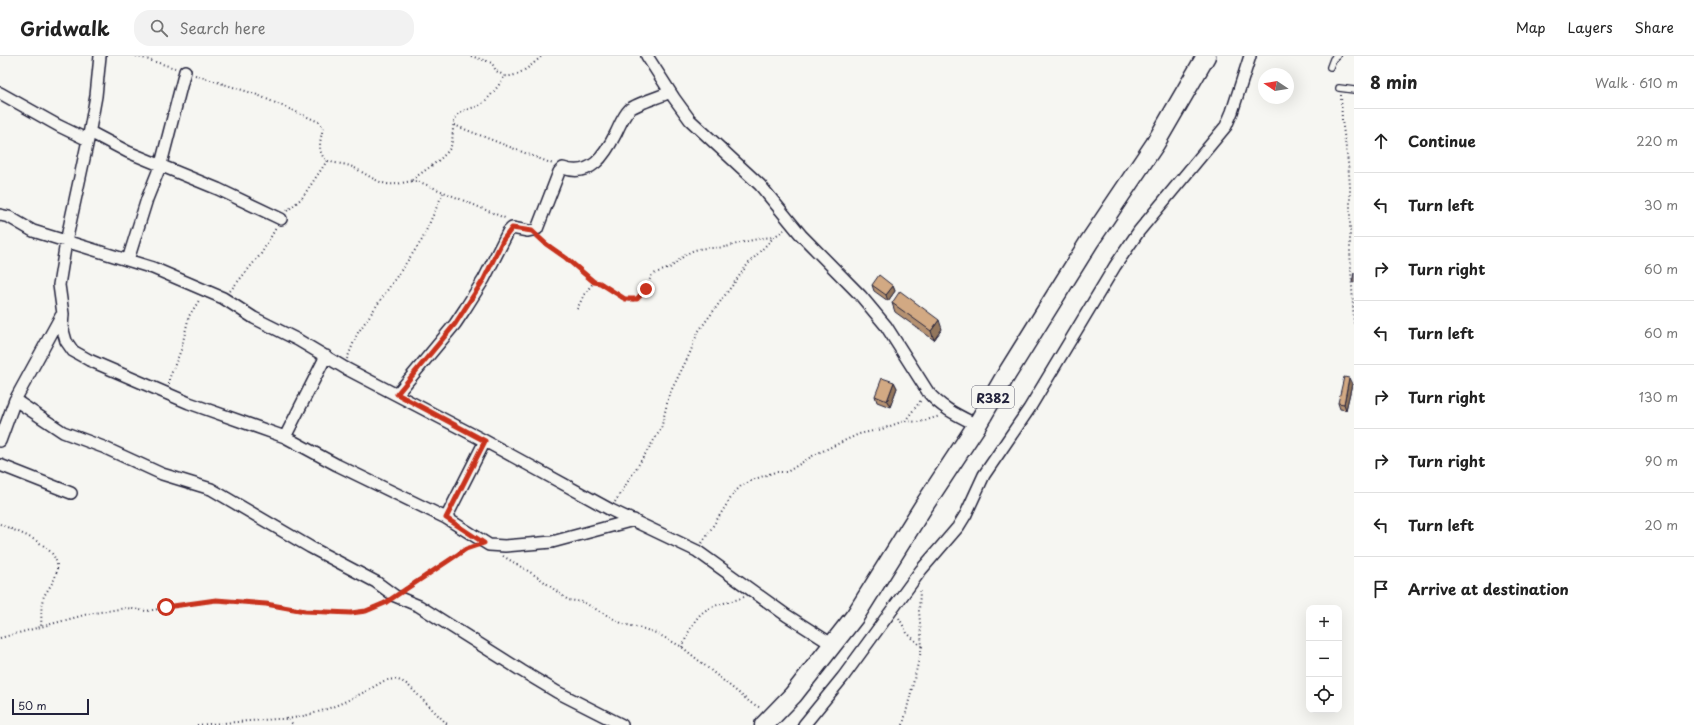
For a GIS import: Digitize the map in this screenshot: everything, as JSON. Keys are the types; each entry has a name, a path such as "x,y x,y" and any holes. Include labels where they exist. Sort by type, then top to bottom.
{"main road":[{"name":"R382","path":"770,720 793,695 855,616 923,507 978,425 1003,380 1089,242 1155,144 1206,56"}],"street":[{"path":"100,56 96,96 89,136 66,242 59,285 62,327 66,341 73,351 89,360 168,394 285,437 337,465 446,518 484,543 496,546 552,542 634,520"},
{"path":"648,56 670,92 690,120 760,185 792,224 861,296 886,326 928,392 935,400 950,411 978,425"},
{"path":"804,725 843,677 920,570 958,526 966,514 984,475 1029,409 1123,254 1195,161 1226,126 1250,56"},
{"path":"128,260 146,199 161,164 186,71"},
{"path":"397,394 455,324 484,279 503,240 512,228 532,231 537,229 557,177 563,168 582,171 593,166 600,160 610,145 622,121 631,109 670,92"},
{"path":"0,93 59,126 161,164 281,219"},
{"path":"0,215 9,217 33,232 128,260 173,276 206,292 223,298 254,318 298,340 344,368 397,394 611,510 697,551 786,615 833,645"},
{"path":"0,441 15,400 62,314"},
{"path":"285,437 326,356"},
{"path":"15,400 63,432 103,447 167,476 211,489 317,551 376,582 395,596 419,606 522,671 578,704 622,725"},
{"path":"446,518 485,441"},
{"path":"0,465 71,493"}],"lane":[{"path":"1330,67 1333,59 1337,56"},
{"path":"1339,88 1354,90"}],"path":[{"path":"136,56 254,94 319,122 323,128 320,143 321,151 323,157 327,161 349,166 364,172 375,180 386,184 395,184 412,180 448,152 453,137 457,115 480,105 498,87 505,76"},
{"path":"471,56 492,64 496,71 510,77 523,70 542,56"},
{"path":"1339,88 1342,98 1342,120 1349,168 1350,258 1354,324"},
{"path":"454,125 563,168"},
{"path":"223,298 249,270 261,254 281,219 294,204 302,198 327,161"},
{"path":"412,180 507,219 512,228"},
{"path":"344,368 357,334 422,240 443,192"},
{"path":"611,510 662,429 669,395 698,332 736,278 774,237 792,224"},
{"path":"532,231 594,282 600,283 625,299 637,299 644,293 651,278 655,274 672,266 682,257 697,249 729,246 754,238 774,237"},
{"path":"577,309 588,288 594,282"},
{"path":"168,394 169,379 181,350 189,316 206,292"},
{"path":"904,421 928,392"},
{"path":"697,551 734,493 741,486 775,472 787,472 814,455 859,434 882,429 904,421 920,422 928,420 950,411"},
{"path":"0,524 41,544 52,553 57,560 58,568 56,576 44,597 42,606 42,626"},
{"path":"0,638 42,626 108,611 131,608 146,611 216,600 266,604 305,611 358,613 374,608 395,596 466,549 484,543"},
{"path":"496,546 498,553 538,577 563,596 591,606 623,624 656,633 682,647 770,720"},
{"path":"903,725 922,647 919,611 920,570"},
{"path":"682,647 695,621 702,613 708,609 744,597 752,590"},
{"path":"894,605 903,628 922,647"},
{"path":"197,725 287,719 315,714 333,708 384,681 393,678 408,685 448,725"},
{"path":"287,719 294,725"}],"building":[{"path":"879,275 893,286 886,295 872,285"},
{"path":"900,291 939,320 931,331 892,303"},
{"path":"1344,377 1349,378 1344,404 1338,403"},
{"path":"882,378 894,382 887,401 875,396"}],"route":[{"path":"166,607 192,605 216,600 242,601 305,611 358,613 385,603 466,549 471,546 484,543 446,518 485,441 397,394 465,310 495,259 503,240 512,228 521,228 532,231 594,282 597,281 625,299 637,299 646,289"}]}
